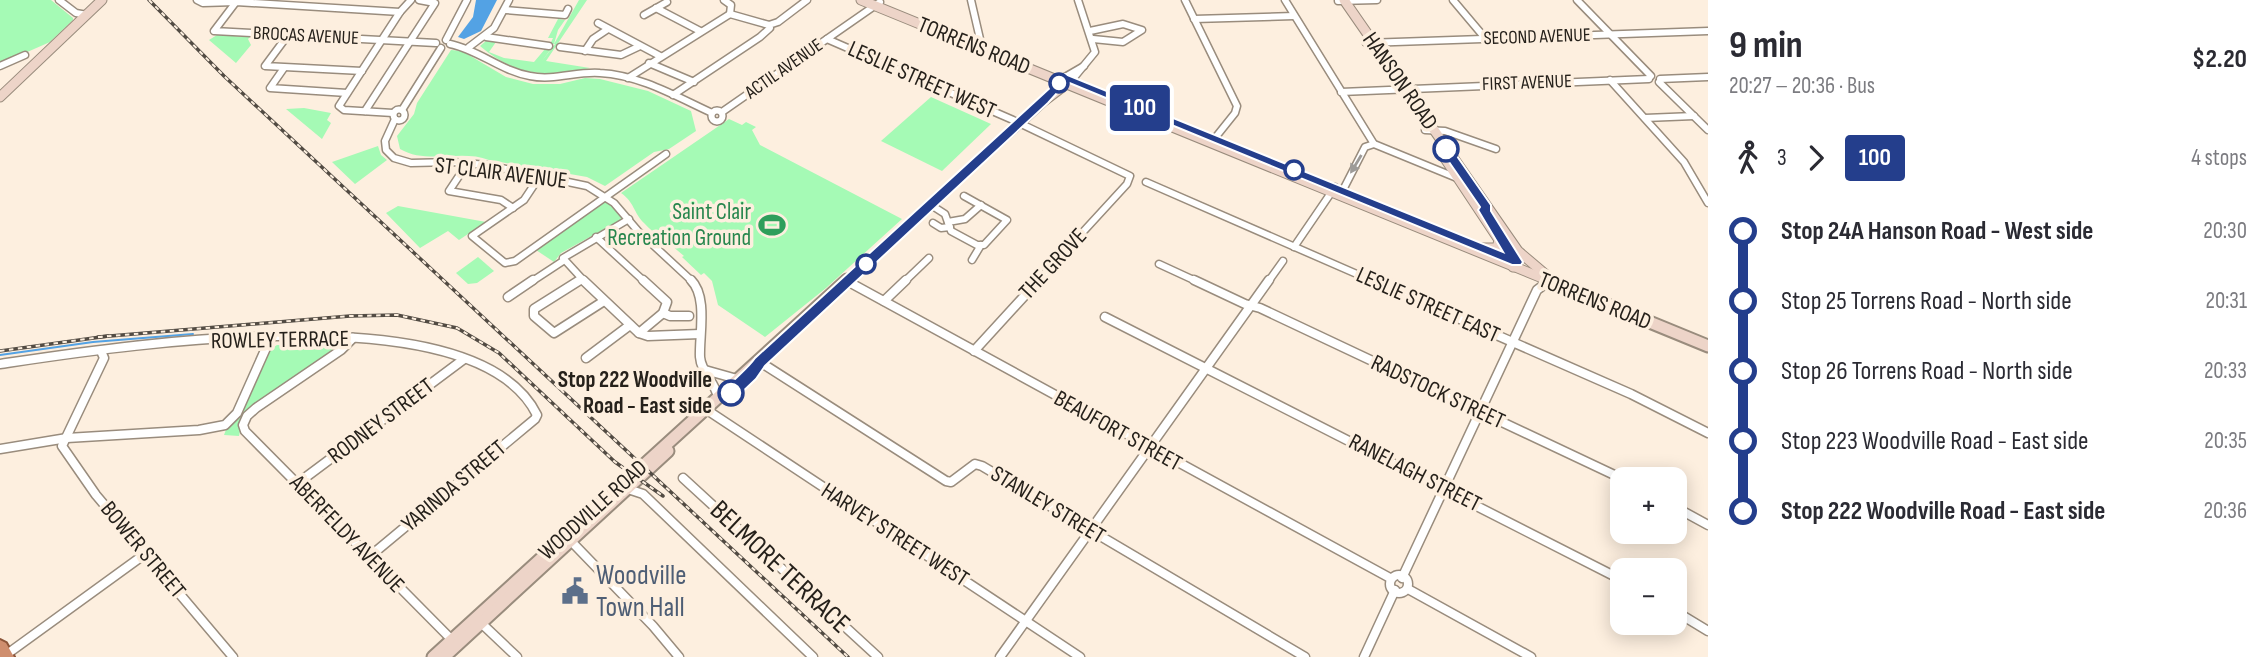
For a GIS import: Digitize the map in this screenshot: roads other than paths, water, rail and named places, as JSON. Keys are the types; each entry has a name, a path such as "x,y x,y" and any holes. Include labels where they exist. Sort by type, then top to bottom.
{"main road":[{"path":"0,97 102,0"},
{"name":"TORRENS ROAD","path":"861,0 877,2 1066,81"},
{"name":"HANSON ROAD","path":"1341,1 1429,130 1514,264"},
{"name":"TORRENS ROAD","path":"975,44 1480,248 1553,285 1708,346"},
{"path":"1049,76 1053,89"},
{"name":"WOODVILLE ROAD","path":"1044,101 1053,89 1066,81"},
{"name":"WOODVILLE ROAD","path":"433,657 454,643 737,379 757,364 1066,81"},
{"name":"HANSON ROAD","path":"1429,130 1446,169 1462,181 1487,208 1485,210 1514,264"},
{"name":"TORRENS ROAD","path":"1337,190 1514,264 1708,339"},
{"path":"1487,208 1518,251 1545,274"},
{"path":"1480,248 1497,248 1499,240"},
{"name":"WOODVILLE ROAD","path":"568,538 638,480 751,374 757,364"},
{"name":"WOODVILLE ROAD","path":"444,657 454,643"}],"street":[{"path":"59,0 74,12 87,15"},
{"path":"197,0 203,3 236,2 400,12"},
{"path":"411,0 400,12 339,108 394,116 401,110 438,46 448,42 469,47 493,64 527,76 548,79 593,73 628,78 673,95 760,37 770,28 769,25"},
{"path":"365,111 435,3 419,0"},
{"path":"448,42 467,0"},
{"path":"469,47 486,37 506,10 509,0"},
{"path":"724,0 732,5 730,14"},
{"path":"628,78 730,14 769,25 778,22 807,0"},
{"path":"971,0 980,38 975,44"},
{"path":"1078,0 1093,39 1123,42 1142,30 1136,26 1115,25 1090,31"},
{"path":"1185,0 1237,106 1235,113 1213,141"},
{"path":"1284,0 1374,144"},
{"path":"1341,1 1377,0"},
{"path":"1453,0 1485,38"},
{"path":"1577,0 1650,77 1659,81 1708,130"},
{"name":"BROCAS AVENUE","path":"236,2 214,31 383,40 438,46"},
{"path":"644,15 667,2"},
{"name":"ACTIL AVENUE","path":"673,95 712,113 722,112 877,2"},
{"path":"656,8 700,31"},
{"path":"506,10 565,15"},
{"path":"1194,19 1294,16"},
{"path":"598,23 660,56"},
{"path":"585,51 593,39 608,29"},
{"name":"SECOND AVENUE","path":"1370,43 1708,31"},
{"path":"288,35 265,63 268,67 362,71"},
{"path":"486,37 549,46"},
{"name":"LESLIE STREET WEST","path":"827,38 1130,176"},
{"name":"WOODVILLE ROAD","path":"1066,81 1085,65 1095,52 1093,39"},
{"path":"560,47 621,55 640,46"},
{"path":"0,66 25,55"},
{"path":"649,63 694,82"},
{"path":"284,68 270,88 347,93"},
{"name":"FIRST AVENUE","path":"1342,92 1650,77"},
{"path":"1659,81 1708,77"},
{"path":"1611,80 1691,171 1696,190 1708,204"},
{"name":"ST CLAIR AVENUE","path":"394,116 385,142 387,151 396,159 411,163 467,164 580,183 605,197 696,285 700,299 700,361 715,384 718,397"},
{"path":"1646,118 1694,116"},
{"path":"1429,130 1455,134 1496,149"},
{"path":"1294,247 1365,147 1374,144 1446,169"},
{"path":"540,176 526,197 472,237 505,263 515,261 666,154"},
{"path":"467,164 449,191 501,200 513,208"},
{"name":"THE GROVE","path":"974,351 1128,184 1130,176"},
{"name":"LESLIE STREET EAST","path":"1146,181 1638,398 1708,433"},
{"path":"964,196 1007,220 981,246 979,253 972,260"},
{"path":"931,205 945,214 951,231 981,246"},
{"path":"933,223 942,228 965,219 981,205"},
{"path":"508,297 563,261 568,254 629,219"},
{"path":"596,237 667,302 663,313 639,333"},
{"path":"884,301 929,258"},
{"path":"563,261 639,333 648,336 700,334"},
{"path":"1000,657 1283,261"},
{"name":"RADSTOCK STREET","path":"1159,264 1610,473"},
{"path":"582,279 534,309 534,316 554,333 604,301"},
{"name":"BEAUFORT STREET","path":"848,281 1390,579"},
{"path":"1402,578 1537,290 1545,284 1553,285"},
{"path":"663,313 670,316 690,316"},
{"name":"RANELAGH STREET","path":"1105,317 1610,574"},
{"path":"586,358 630,326"},
{"name":"ROWLEY TERRACE","path":"0,364 80,351 186,342 353,338 407,342 464,359 511,384 534,407 537,415"},
{"name":"ABERFELDY AVENUE","path":"353,338 341,350 256,408 244,421 245,431 454,643"},
{"path":"0,449 66,439 199,430 225,425 237,413 271,339"},
{"path":"66,439 104,358 101,351"},
{"name":"RODNEY STREET","path":"298,483 464,359"},
{"name":"STANLEY STREET","path":"757,364 946,481 951,482 975,464 982,466 1305,657"},
{"path":"705,370 737,379"},
{"name":"HARVEY STREET WEST","path":"710,412 1080,657"},
{"name":"YARINDA STREET","path":"369,557 530,424 537,415"},
{"name":"BOWER STREET","path":"66,439 62,446 65,453 145,554 233,657"},
{"name":"BELMORE TERRACE","path":"683,478 878,657"},
{"path":"638,480 643,494"},
{"path":"628,489 643,494 813,657"},
{"path":"1687,514 1708,525"},
{"path":"568,538 677,655"},
{"path":"3,654 145,554"},
{"path":"1393,576 1402,578 1408,589 1402,593 1395,590 1390,585 1390,579 1393,576"},
{"path":"1408,589 1531,657"},
{"path":"1364,657 1395,590"},
{"path":"1687,618 1708,631"},
{"path":"479,620 517,657"}],"water":[{"path":"476,0 497,0 481,31 464,39 458,37 473,17"}],"waterway":[{"path":"0,355 93,342 193,334"}],"railway":[{"path":"149,0 224,76 848,657"},
{"path":"105,336 350,316 397,315 457,328 499,353 615,462 663,496"},
{"path":"0,351 105,336"},
{"path":"98,337 105,336"}],"place":[{"name":"Saint Clair Recreation Ground","path":"772,225"},
{"name":"Stop 222 Woodville Road - East side","path":"731,393"},
{"name":"Woodville Town Hall","path":"575,591"}]}
